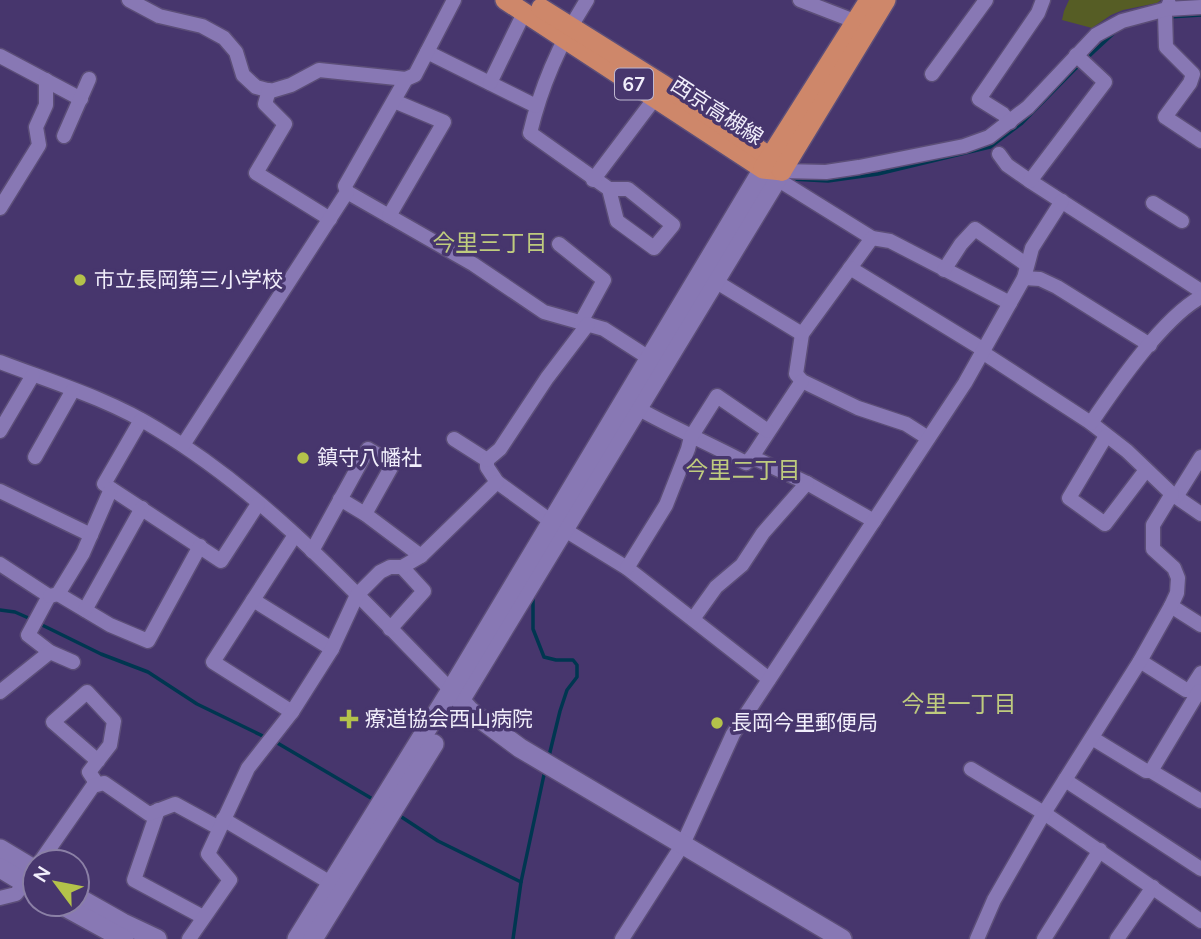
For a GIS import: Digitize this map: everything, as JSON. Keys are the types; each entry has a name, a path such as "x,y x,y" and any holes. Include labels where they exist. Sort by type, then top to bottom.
{"main road":[{"name":"西京高槻線","path":"505,0 527,6 773,169"},
{"name":"西京高槻線","path":"863,24 869,0"},
{"name":"西京高槻線","path":"773,169 863,24 886,0"},
{"name":"西京高槻線","path":"567,33 655,98 773,169"}],"street":[{"path":"129,0 159,16 202,26 225,38 236,52 243,75 256,87 269,90 291,85 319,70 406,79 415,75 454,0"},
{"path":"587,0 567,33 536,106 530,133 593,180 609,189 628,189 673,225 654,248 617,221 609,189"},
{"path":"800,0 863,24"},
{"path":"932,74 986,0"},
{"path":"1010,122 1003,114 979,99 1038,13 1043,0"},
{"path":"490,83 527,6"},
{"path":"773,169 826,172 910,158 964,146 989,137 1028,107 1096,35 1122,21 1201,7"},
{"path":"1167,11 1166,47 1193,74 1190,83 1165,117 1201,141"},
{"path":"427,52 536,106"},
{"path":"1030,181 1105,82 1076,55"},
{"path":"0,73 4,58 80,99"},
{"path":"64,136 89,79"},
{"path":"406,79 345,186 347,192 473,264 544,312 604,329 649,358"},
{"path":"0,208 39,145 36,127 46,105 46,80"},
{"path":"269,90 265,104 285,124 256,173 330,219"},
{"path":"593,180 655,98"},
{"path":"389,216 443,122 394,101"},
{"path":"999,154 1007,165 1030,181 1201,291"},
{"path":"773,169 872,238 890,241 1010,303"},
{"path":"558,526 638,408 715,281 773,169"},
{"path":"297,939 337,887 456,696 558,526 649,358 773,169"},
{"path":"183,445 347,192"},
{"path":"622,939 683,844 733,734 965,383 1026,271 1032,248 1062,201"},
{"path":"1153,203 1182,221"},
{"path":"944,270 961,243 975,229 1026,271 1057,287 1150,345"},
{"path":"872,238 802,334 796,374 802,381 858,408 906,424 928,438"},
{"path":"559,244 604,280 584,323 500,449 487,460 487,467 497,482 558,526 627,568 769,679"},
{"path":"850,268 983,351 1091,423 1174,495 1201,514"},
{"path":"715,281 802,334"},
{"path":"1091,423 1111,393 1170,321 1201,297"},
{"path":"0,362 141,420 207,461 295,535 456,696 520,748 842,939"},
{"path":"0,431 33,375"},
{"path":"638,408 746,463 802,381"},
{"path":"35,457 73,390"},
{"path":"627,568 666,505 691,437 717,396 768,431"},
{"path":"141,420 104,484 221,561 258,504"},
{"path":"1106,436 1069,498 1105,524 1146,470"},
{"path":"454,439 487,460"},
{"path":"312,551 368,449 393,464 365,514"},
{"path":"752,457 807,483 874,521"},
{"path":"977,939 995,900 1044,813 1140,661 1171,606 1177,593 1178,578 1174,568 1153,549 1153,524 1201,457"},
{"path":"188,939 230,880 208,854 248,768 292,712 332,649 357,595 380,572 390,567 402,567 421,556 497,482"},
{"path":"693,619 716,587 743,565 764,533 807,483"},
{"path":"73,662 50,652 28,635 83,553 111,489"},
{"path":"0,491 90,535"},
{"path":"340,499 365,514 421,556"},
{"path":"85,610 142,508"},
{"path":"292,712 213,662 295,535"},
{"path":"0,564 110,625 148,641 200,546"},
{"path":"390,629 424,590 402,567"},
{"path":"253,600 332,649"},
{"path":"1171,606 1201,625"},
{"path":"0,692 50,652"},
{"path":"1140,661 1186,690 1197,691"},
{"path":"1151,771 1197,691 1201,673"},
{"path":"97,785 89,772 98,761 110,745 114,722 87,692 53,722 98,761"},
{"path":"1092,738 1201,801"},
{"path":"971,769 1044,813 1201,920"},
{"path":"1065,779 1201,869"},
{"path":"50,848 93,786 104,782 149,814 175,804 221,823 337,887"},
{"path":"158,810 134,880 203,917"},
{"path":"0,849 21,866"},
{"path":"1044,939 1100,850"},
{"path":"0,868 21,873"},
{"path":"313,939 337,887"},
{"path":"1117,939 1153,887"},
{"path":"0,898 16,894 21,889"},
{"path":"91,905 158,939"},
{"path":"86,918 124,939"}],"green space":[{"path":"1069,0 1161,0 1123,10 1092,28 1062,20"}],"waterway":[{"path":"1169,17 1201,15"},
{"path":"1087,58 1115,32"},
{"path":"791,179 828,181 878,174 990,147 1022,123 1081,63"},
{"path":"533,597 533,629 544,657 573,660 577,665 577,677 567,690 549,756"},
{"path":"0,610 15,612 33,620"},
{"path":"40,624 101,654 148,672 197,704 267,738"},
{"path":"274,741 376,801"},
{"path":"513,939 521,882 545,770"},
{"path":"397,814 438,841 521,882"}],"place":[{"name":"市立長岡第三小学校","path":"80,280"},
{"name":"鎮守八幡社","path":"303,458"},
{"name":"療道協会西山病院","path":"349,719"},
{"name":"長岡今里郵便局","path":"717,723"}],"district":[{"name":"今里三丁目","path":"490,243"},
{"name":"今里二丁目","path":"743,470"},
{"name":"今里一丁目","path":"959,704"}]}
